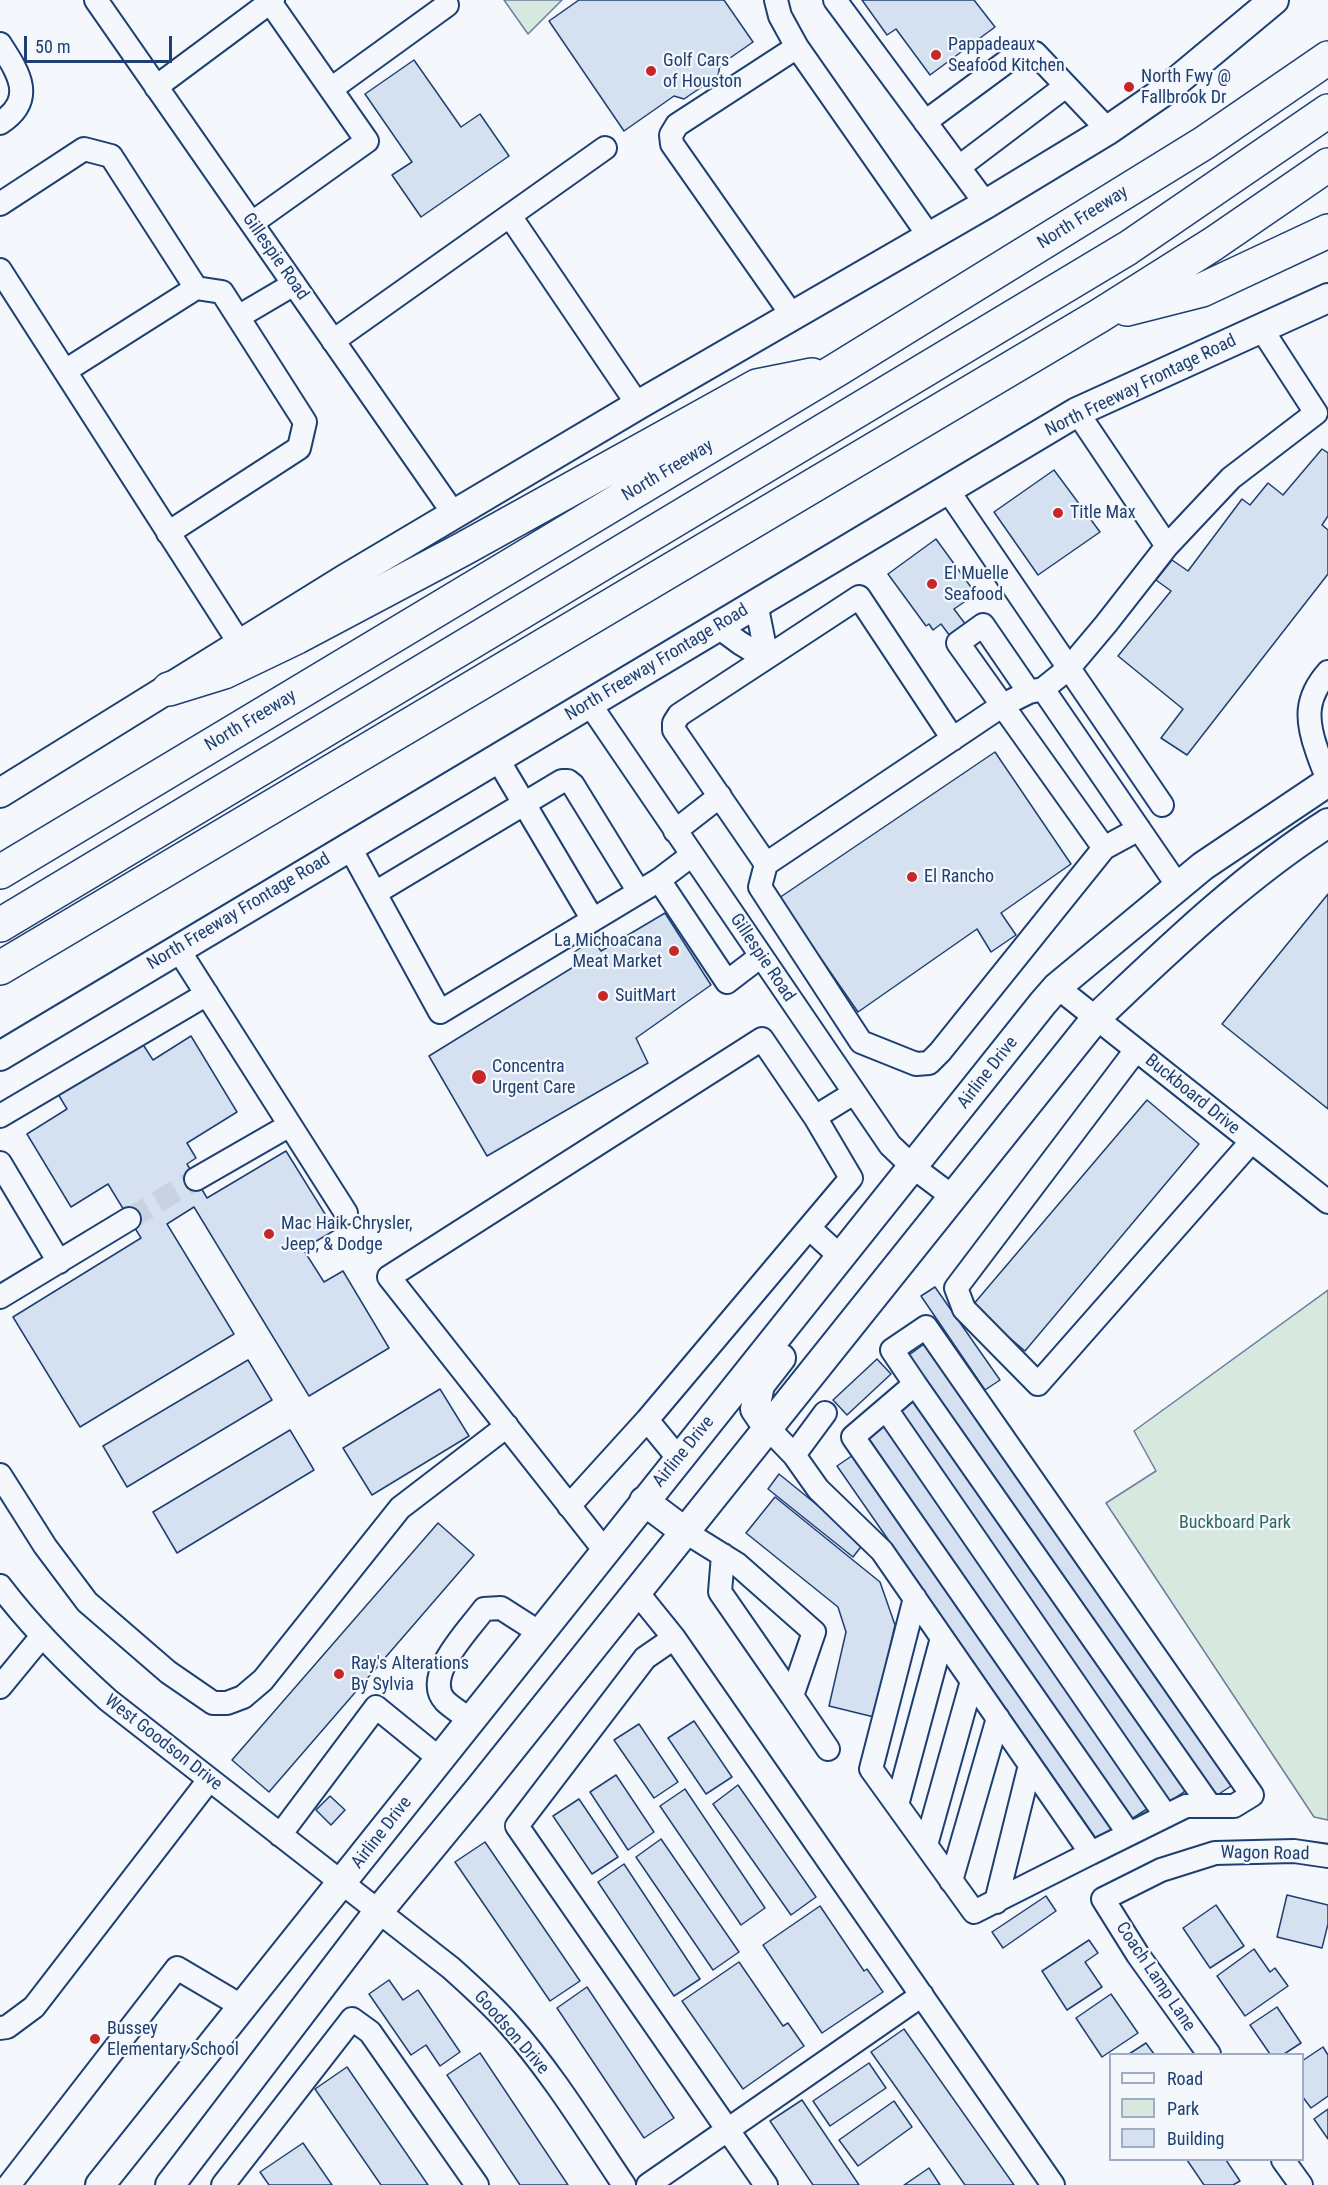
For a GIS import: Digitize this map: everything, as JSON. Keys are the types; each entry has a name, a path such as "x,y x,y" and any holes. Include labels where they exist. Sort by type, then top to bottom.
{"highway":[{"name":"North Freeway","path":"0,872 838,369 1204,143 1328,58"},
{"path":"0,925 1128,248 1328,111"},
{"path":"0,968 1099,316 1213,244 1328,165"},
{"path":"1099,316 1202,290 1328,231"},
{"path":"169,689 224,672 297,637 463,549 757,386 838,369"},
{"path":"0,994 37,946"}],"main road":[{"path":"0,793 454,513 986,204 1108,130 1166,90 1258,6"},
{"name":"North Freeway Frontage Road","path":"0,1056 1077,412 1328,298"},
{"name":"Airline Drive","path":"100,2185 342,1884 644,1501 1057,987 1203,866 1328,780"},
{"path":"170,2185 378,1912 480,1788 1096,1018 1170,948 1261,870 1324,821"},
{"path":"768,1428 755,1409 760,1385 783,1355 783,1329"},
{"path":"644,1501 684,1531"}],"street":[{"name":"Gillespie Road","path":"96,0 454,513"},
{"path":"776,0 780,16 797,47 929,236"},
{"path":"835,0 986,204"},
{"path":"156,87 272,1 367,141 252,223"},
{"path":"331,89 447,5"},
{"path":"0,44 19,75 21,91 20,99 10,116 0,123"},
{"path":"792,315 672,144 671,135 677,125 797,47"},
{"path":"925,122 1017,54 1026,51 1035,53 1108,130"},
{"path":"959,167 1066,86"},
{"path":"333,341 605,148"},
{"path":"0,204 84,149 111,156 196,288"},
{"path":"510,216 638,405"},
{"path":"0,270 240,644"},
{"path":"238,317 294,284"},
{"path":"65,371 196,288 222,292 238,317 304,422 299,448 168,533"},
{"path":"1139,829 1104,848 940,1052 928,1063 916,1064 861,1042 760,887 766,864 1003,705 1036,691 1068,668 1167,546 1231,478 1322,409 1261,328"},
{"path":"1077,412 1167,546"},
{"path":"947,489 1162,806"},
{"path":"766,864 674,730 678,715 859,597 953,739"},
{"path":"756,603 765,658"},
{"path":"1104,848 958,643 983,625 1036,691 1139,829 1178,886"},
{"path":"717,626 765,658"},
{"path":"1328,672 1319,682 1309,706 1310,729 1328,780"},
{"name":"Gillespie Road","path":"589,703 890,1145 913,1167 953,1197"},
{"path":"497,758 593,920"},
{"path":"375,893 562,781 568,781 573,785 639,892"},
{"path":"675,831 720,796"},
{"path":"350,846 440,1012 659,880 692,855"},
{"path":"659,880 728,982 761,956"},
{"path":"178,949 346,1213"},
{"name":"Buckboard Drive","path":"1057,987 1328,1202"},
{"path":"0,1116 207,994"},
{"path":"569,1506 647,1420 851,1178 815,1117 762,1039 389,1277 507,1426 569,1506 605,1551"},
{"path":"833,1062 861,1042"},
{"path":"1136,1050 956,1288 964,1309 1038,1384 1251,1142"},
{"path":"815,1117 854,1093"},
{"path":"195,1179 290,1125"},
{"path":"0,1163 6,1189 59,1262"},
{"path":"0,1298 129,1219"},
{"path":"809,1228 841,1257"},
{"path":"915,1598 871,1769 974,1912 1186,1806 1210,1806 1234,1806 1252,1795 927,1327 892,1350 1210,1806"},
{"path":"915,1384 853,1437 1129,1834"},
{"path":"886,1408 1166,1816"},
{"path":"794,1455 825,1413"},
{"path":"647,1420 679,1459"},
{"path":"0,1475 45,1546 87,1602 168,1672 213,1703 227,1703 243,1697 263,1680 399,1508 507,1426"},
{"path":"768,1428 794,1455 818,1489 882,1551 1091,1853"},
{"path":"684,1531 737,1564 814,1632 792,1696"},
{"path":"723,1555 720,1592 828,1749"},
{"path":"636,1591 674,1638 1053,2185"},
{"name":"West Goodson Drive","path":"3,1595 76,1672 108,1700 342,1884"},
{"path":"471,1721 444,1700 437,1686 440,1668 484,1609 501,1608 540,1633"},
{"path":"0,1687 42,1636"},
{"path":"674,1638 645,1658 517,1826 766,2185"},
{"path":"897,1805 942,1638"},
{"path":"926,1845 972,1681"},
{"path":"280,1835 376,1707 440,1759"},
{"path":"951,1881 998,1718"},
{"path":"996,1902 1030,1765"},
{"path":"0,2028 7,2027 34,2007 209,1780"},
{"name":"Wagon Road","path":"1103,1899 1161,1870 1215,1853 1294,1851 1328,1857"},
{"name":"Goodson Drive","path":"342,1884 451,1968 507,2022 533,2054 624,2185"},
{"name":"Coach Lamp Lane","path":"1103,1899 1138,1955 1208,2053"},
{"path":"9,2185 177,1968 243,2007"},
{"path":"648,2185 922,1995"},
{"path":"223,2185 352,2019 370,2032 477,2185"},
{"path":"1284,2161 1301,2185"}],"green space":[{"path":"504,0 562,0 528,34"},
{"name":"Buckboard Park","path":"1328,1290 1328,1820 1314,1817 1106,1503 1156,1471 1134,1431"}],"building":[{"name":"Golf Cars of Houston","path":"579,0 724,0 753,42 720,65 718,76 684,99 674,96 624,131 549,21"},
{"name":"Pappadeaux Seafood Kitchen","path":"862,0 974,0 995,27 930,75 896,29 887,35"},
{"path":"414,60 461,127 480,114 509,156 421,217 392,175 412,162 365,94"},
{"path":"1322,449 1328,453 1328,516 1322,525 1328,530 1328,574 1187,755 1161,738 1183,709 1118,656 1171,591 1156,580 1172,560 1188,571 1242,499 1250,505 1268,483 1283,495"},
{"path":"1054,470 1100,532 1038,575 994,512"},
{"name":"El Muelle Seafood","path":"936,539 976,594 954,609 966,625 950,636 941,624 933,630 929,624 926,626 888,574"},
{"path":"995,752 1071,864 1001,913 1016,935 991,952 977,929 858,1012 779,898"},
{"path":"1328,894 1328,1109 1222,1024"},
{"path":"665,913 711,985 636,1038 648,1063 487,1156 429,1056 575,966 573,953 586,944 596,944 601,951"},
{"name":"Mac Haik Chrysler, Jeep, & Dodge","path":"191,1036 237,1112 187,1143 196,1158 187,1164 207,1198 286,1151 335,1230 303,1249 324,1282 343,1271 389,1348 309,1396 194,1207 167,1224 234,1334 80,1427 13,1317 141,1238 108,1184 71,1207 27,1134 67,1109 58,1094 142,1043 153,1060"},
{"path":"1147,1100 1199,1144 1025,1351 972,1306"},
{"path":"935,1287 1000,1380 985,1390 921,1296"},
{"path":"927,1342 1234,1784 1216,1796 909,1355"},
{"path":"877,1359 891,1374 847,1415 833,1400"},
{"path":"248,1360 272,1400 127,1487 103,1446"},
{"path":"440,1389 469,1436 372,1495 343,1448"},
{"path":"917,1397 1188,1789 1168,1803 898,1410"},
{"path":"886,1423 1150,1807 1130,1820 867,1436"},
{"path":"290,1430 314,1470 177,1553 153,1512"},
{"path":"856,1453 1115,1827 1097,1840 837,1466"},
{"path":"779,1474 864,1543 853,1557 768,1489"},
{"path":"775,1497 880,1582 895,1625 874,1717 829,1706 846,1632 838,1607 746,1533"},
{"path":"438,1523 474,1555 269,1792 232,1760"},
{"path":"694,1721 732,1777 706,1794 668,1738"},
{"path":"639,1724 678,1782 654,1798 614,1740"},
{"path":"616,1775 654,1832 628,1850 590,1792"},
{"path":"738,1785 816,1897 791,1915 713,1804"},
{"path":"685,1789 765,1908 741,1925 660,1806"},
{"path":"330,1796 345,1810 331,1825 316,1810"},
{"path":"579,1799 618,1857 592,1874 553,1816"},
{"path":"661,1839 739,1952 713,1970 636,1857"},
{"path":"485,1842 580,1981 550,2001 455,1862"},
{"path":"624,1864 700,1979 674,1996 598,1882"},
{"path":"1287,1895 1328,1905 1328,1924 1322,1948 1277,1937"},
{"path":"1046,1896 1056,1911 1003,1948 992,1932"},
{"path":"1216,1905 1244,1946 1210,1968 1183,1928"},
{"path":"820,1906 864,1971 867,1969 883,1992 822,2033 763,1945"},
{"path":"1089,1940 1098,1953 1085,1962 1102,1987 1067,2010 1042,1971"},
{"path":"1254,1949 1270,1972 1275,1968 1288,1986 1245,2016 1217,1976"},
{"path":"739,1962 783,2026 788,2023 804,2046 743,2089 682,2001"},
{"path":"389,1980 403,2000 418,1990 460,2052 440,2066 426,2045 411,2055 369,1994"},
{"path":"587,1987 674,2118 644,2138 557,2008"},
{"path":"1111,1994 1138,2033 1102,2057 1076,2018"},
{"path":"1277,2007 1301,2043 1286,2053 1269,2053 1250,2025"},
{"path":"904,2029 1014,2185 965,2185 871,2052"},
{"path":"1146,2043 1153,2053 1131,2053"},
{"path":"1323,2047 1328,2055 1328,2096 1311,2108 1304,2099 1304,2060"},
{"path":"480,2053 568,2185 520,2185 447,2075"},
{"path":"869,2063 886,2088 830,2126 813,2101"},
{"path":"347,2067 428,2185 381,2185 315,2089"},
{"path":"802,2100 859,2185 813,2185 770,2121"},
{"path":"894,2101 912,2127 858,2166 839,2140"},
{"path":"1328,2109 1328,2139 1314,2119"},
{"path":"303,2143 332,2185 269,2185 260,2172"},
{"path":"1188,2161 1227,2161 1240,2181 1233,2185 1204,2185"},
{"path":"929,2168 940,2185 904,2185"}],"tunnel":[{"path":"129,1219 196,1179"}],"place":[{"name":"Pappadeaux Seafood Kitchen","path":"936,55"},
{"name":"Golf Cars of Houston","path":"651,71"},
{"name":"North Fwy @ Fallbrook Dr","path":"1129,87"},
{"name":"Title Max","path":"1058,513"},
{"name":"El Muelle Seafood","path":"932,584"},
{"name":"El Rancho","path":"912,877"},
{"name":"La Michoacana Meat Market","path":"674,951"},
{"name":"SuitMart","path":"603,996"},
{"name":"Concentra Urgent Care","path":"479,1077"},
{"name":"Mac Haik Chrysler, Jeep, & Dodge","path":"269,1234"},
{"name":"Ray's Alterations By Sylvia","path":"339,1674"},
{"name":"Bussey Elementary School","path":"95,2039"}]}
